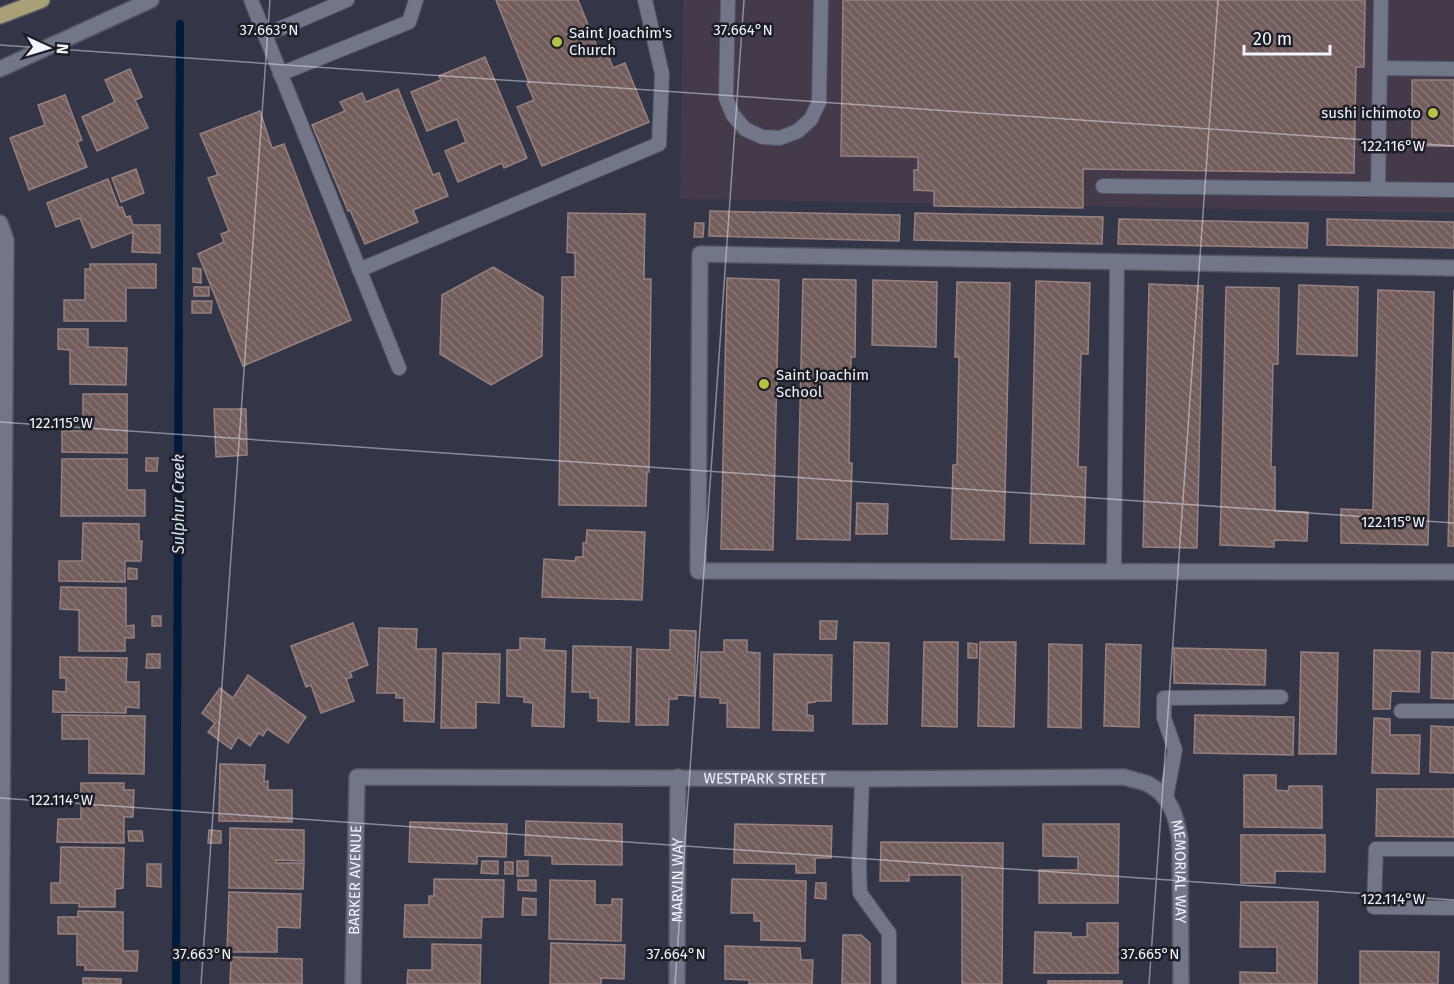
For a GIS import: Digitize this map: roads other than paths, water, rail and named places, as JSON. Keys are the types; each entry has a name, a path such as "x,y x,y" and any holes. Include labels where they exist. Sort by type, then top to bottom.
{"main road":[{"path":"0,16 42,0"}],"street":[{"path":"0,69 151,0"},
{"path":"0,223 6,240 1,984"},
{"path":"1454,268 700,254 698,571 1454,572"},
{"name":"WESTPARK STREET","path":"357,777 862,779 1125,777 1148,784 1166,798"},
{"name":"BARKER AVENUE","path":"352,984 357,777"},
{"name":"MARVIN WAY","path":"677,984 678,777"},
{"name":"MEMORIAL WAY","path":"1166,798 1176,816 1180,839 1181,984"}],"lane":[{"path":"251,0 399,368"},
{"path":"264,34 347,0"},
{"path":"280,74 409,22 416,0"},
{"path":"359,270 659,144 662,74 645,0"},
{"path":"728,0 726,98 733,115 745,129 762,137 780,138 798,131 812,119 819,102 821,0"},
{"path":"1378,189 1381,0"},
{"path":"1380,68 1454,69"},
{"path":"1103,186 1454,190"},
{"path":"1114,572 1117,261"},
{"path":"1166,798 1176,750 1164,718 1164,698 1281,697"},
{"path":"1401,711 1454,711"},
{"path":"862,779 860,893 889,933 889,984"},
{"path":"1454,849 1376,849 1374,907 1454,908"}],"waterway":[{"name":"Sulphur Creek","path":"176,984 180,24"}],"place":[{"name":"Saint Joachim's Church","path":"557,42"},
{"name":"sushi ichimoto","path":"1433,113"},
{"name":"Saint Joachim School","path":"764,384"}]}
